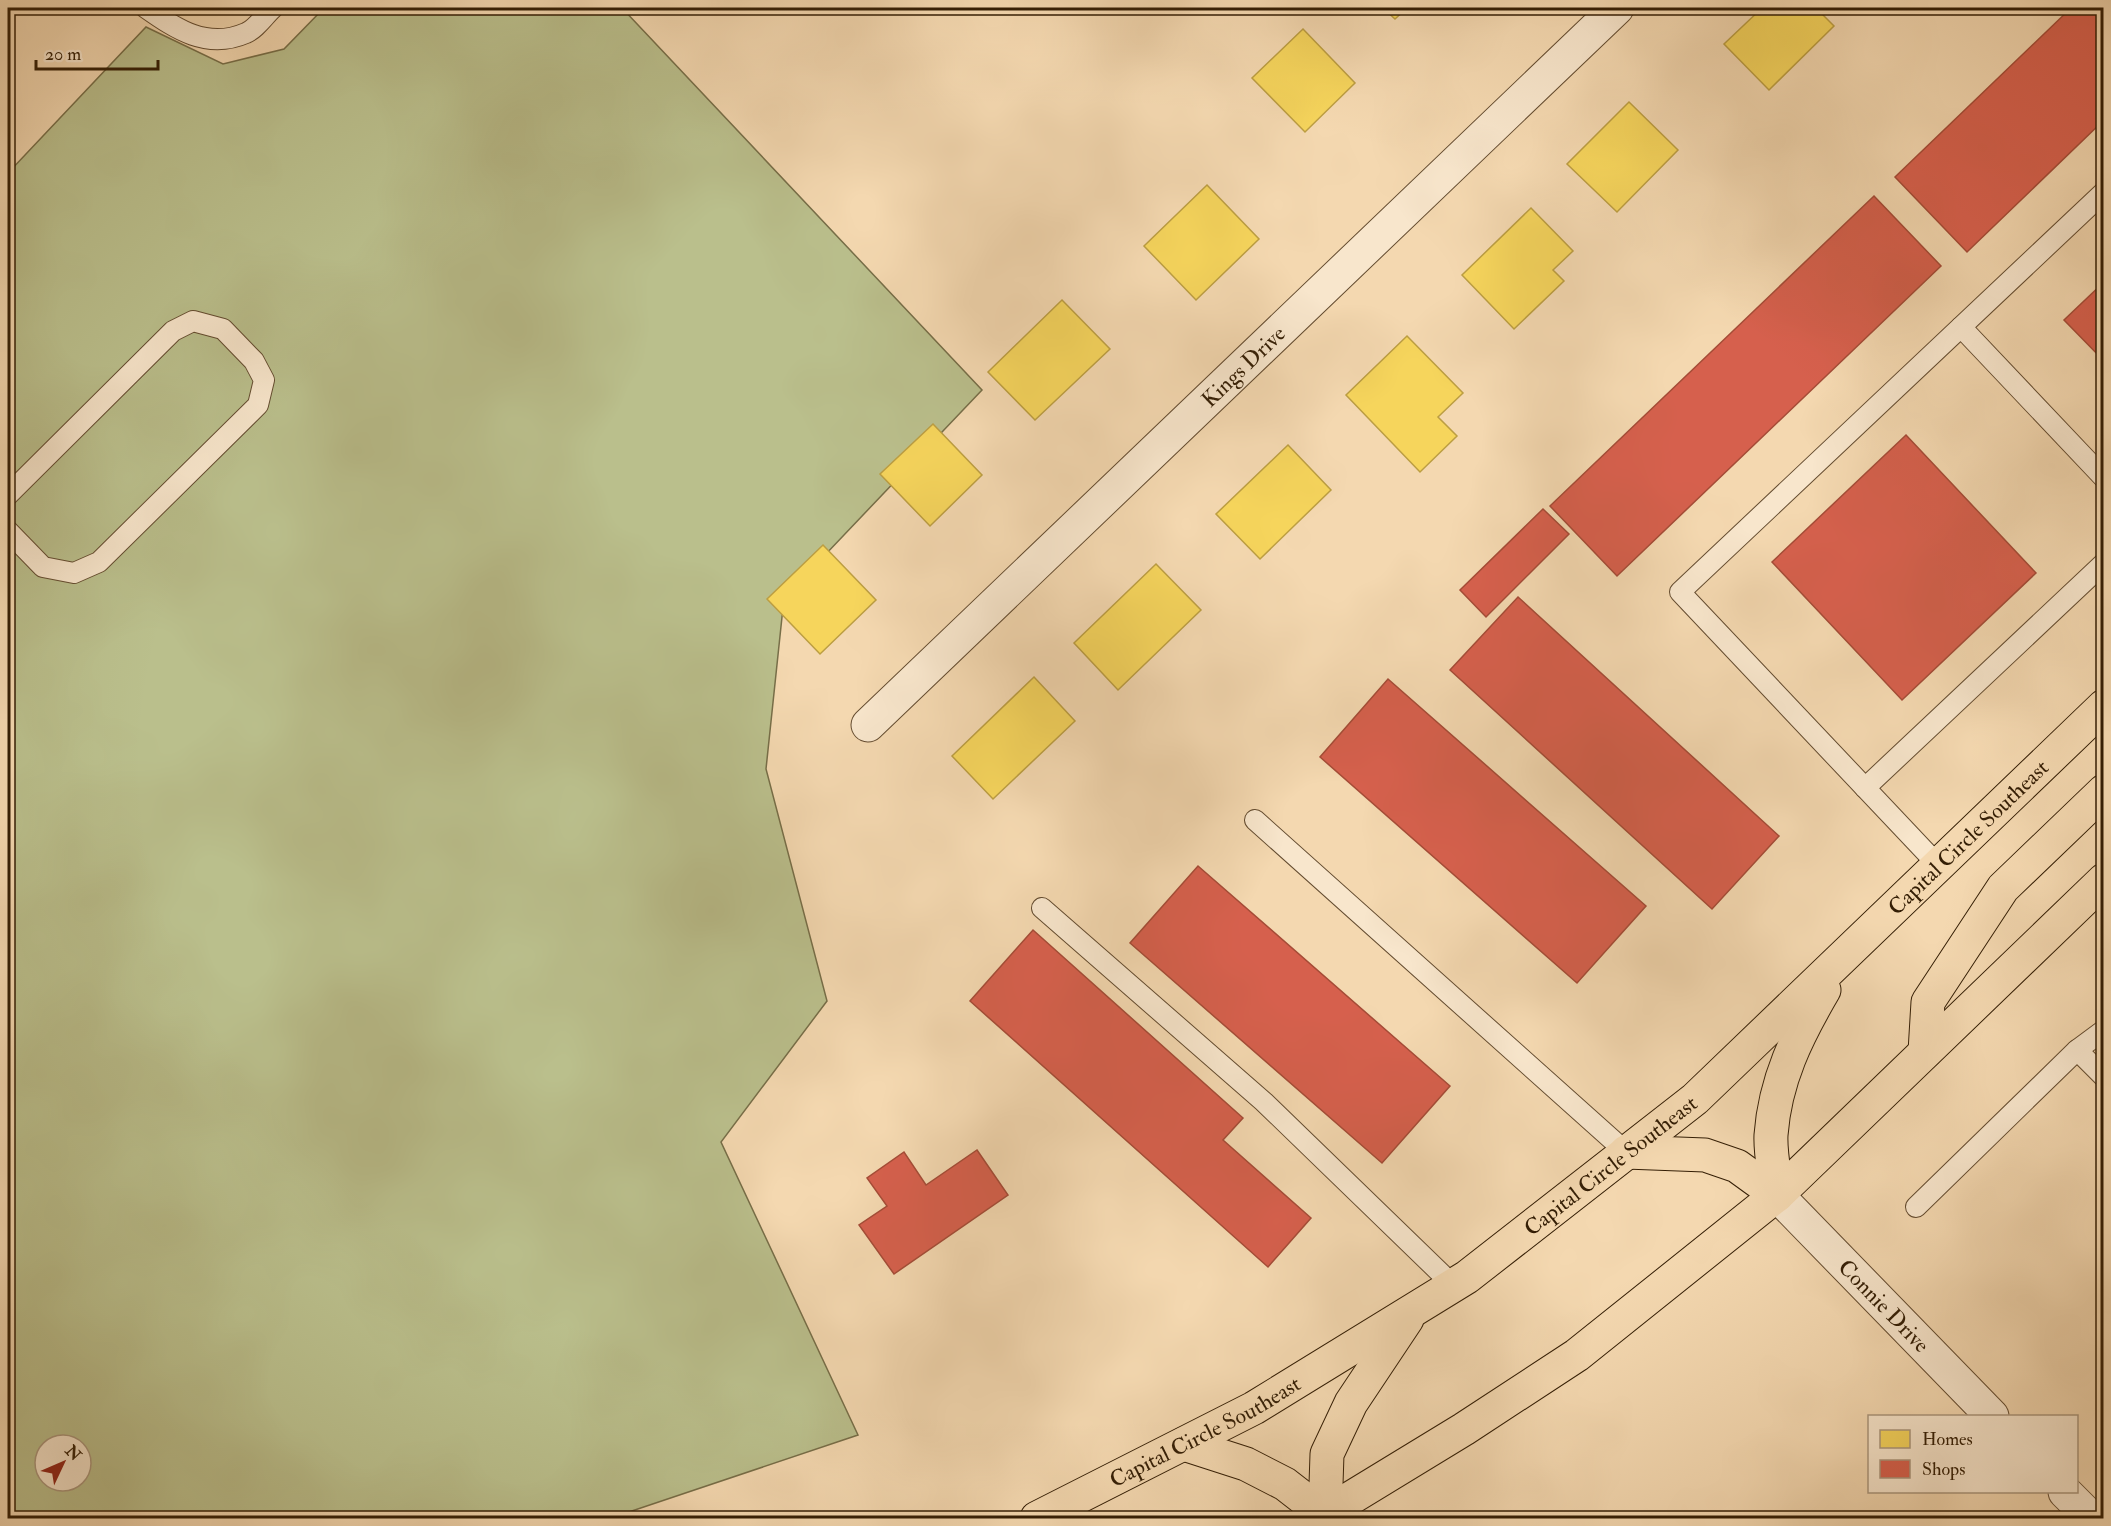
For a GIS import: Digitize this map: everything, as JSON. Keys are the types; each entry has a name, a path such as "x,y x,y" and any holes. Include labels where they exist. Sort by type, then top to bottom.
{"main road":[{"name":"Capital Circle Southeast","path":"1037,1518 1254,1408 1454,1286 1695,1099 2103,706"},
{"path":"1925,1052 1928,1002 2003,888 2103,791"},
{"path":"1324,1517 1577,1355 1777,1195 2102,884"},
{"path":"1777,1195 1771,1137 1777,1089 1796,1038 1843,957"},
{"path":"1626,1152 1705,1155 1737,1166 1777,1195"},
{"path":"1324,1517 1327,1454 1351,1403 1413,1310"},
{"path":"1184,1444 1246,1464 1285,1484 1324,1517"}],"street":[{"name":"Kings Drive","path":"868,725 1617,8"},
{"name":"Connie Drive","path":"1777,1195 1991,1415"},
{"path":"2067,1493 2091,1518"}],"lane":[{"path":"146,8 178,31 213,41 247,33 273,8"},
{"path":"1938,864 1680,592 2103,192"},
{"path":"8,495 172,331 193,321 223,329 254,361 264,380 258,405 99,562 74,573 43,567 8,531"},
{"path":"1961,327 2103,478"},
{"path":"1865,788 2103,563"},
{"path":"1255,820 1626,1152"},
{"path":"1042,908 1264,1102 1454,1286"},
{"path":"1916,1207 2077,1050 2103,1030"},
{"path":"2077,1050 2103,1077"}],"green space":[{"path":"324,8 622,8 982,390 784,598 766,769 827,1001 721,1142 858,1435 611,1518 8,1518 8,173 146,27 223,64 284,49"}],"building: Homes":[{"path":"1383,8 1407,8 1395,19"},
{"path":"1762,8 1816,8 1834,26 1769,90 1724,44"},
{"path":"1303,29 1355,83 1305,132 1252,78"},
{"path":"1629,102 1678,150 1617,212 1567,164"},
{"path":"1207,185 1259,239 1196,300 1144,246"},
{"path":"1531,208 1573,251 1553,270 1564,281 1514,329 1462,275"},
{"path":"1062,300 1110,349 1035,420 988,372"},
{"path":"1407,336 1463,393 1438,417 1457,436 1420,472 1346,395"},
{"path":"933,424 982,475 930,526 880,474"},
{"path":"1288,445 1331,490 1260,559 1216,514"},
{"path":"823,545 876,600 820,654 767,599"},
{"path":"1156,564 1201,610 1118,690 1074,643"},
{"path":"1034,677 1075,721 993,799 952,756"}],"building: Shops":[{"path":"2071,8 2104,8 2104,120 1967,252 1895,177"},
{"path":"1874,196 1941,266 1617,576 1550,506"},
{"path":"2104,282 2104,361 2064,320"},
{"path":"1906,435 2036,573 1902,700 1772,562"},
{"path":"1543,509 1569,534 1486,617 1460,590"},
{"path":"1518,597 1779,836 1712,909 1450,670"},
{"path":"1388,679 1646,906 1577,983 1320,757"},
{"path":"1198,866 1450,1086 1382,1163 1130,943"},
{"path":"1033,930 1243,1118 1223,1140 1311,1218 1268,1267 970,1001"},
{"path":"977,1150 1008,1195 894,1274 859,1225 887,1206 867,1178 904,1152 926,1185"}]}
